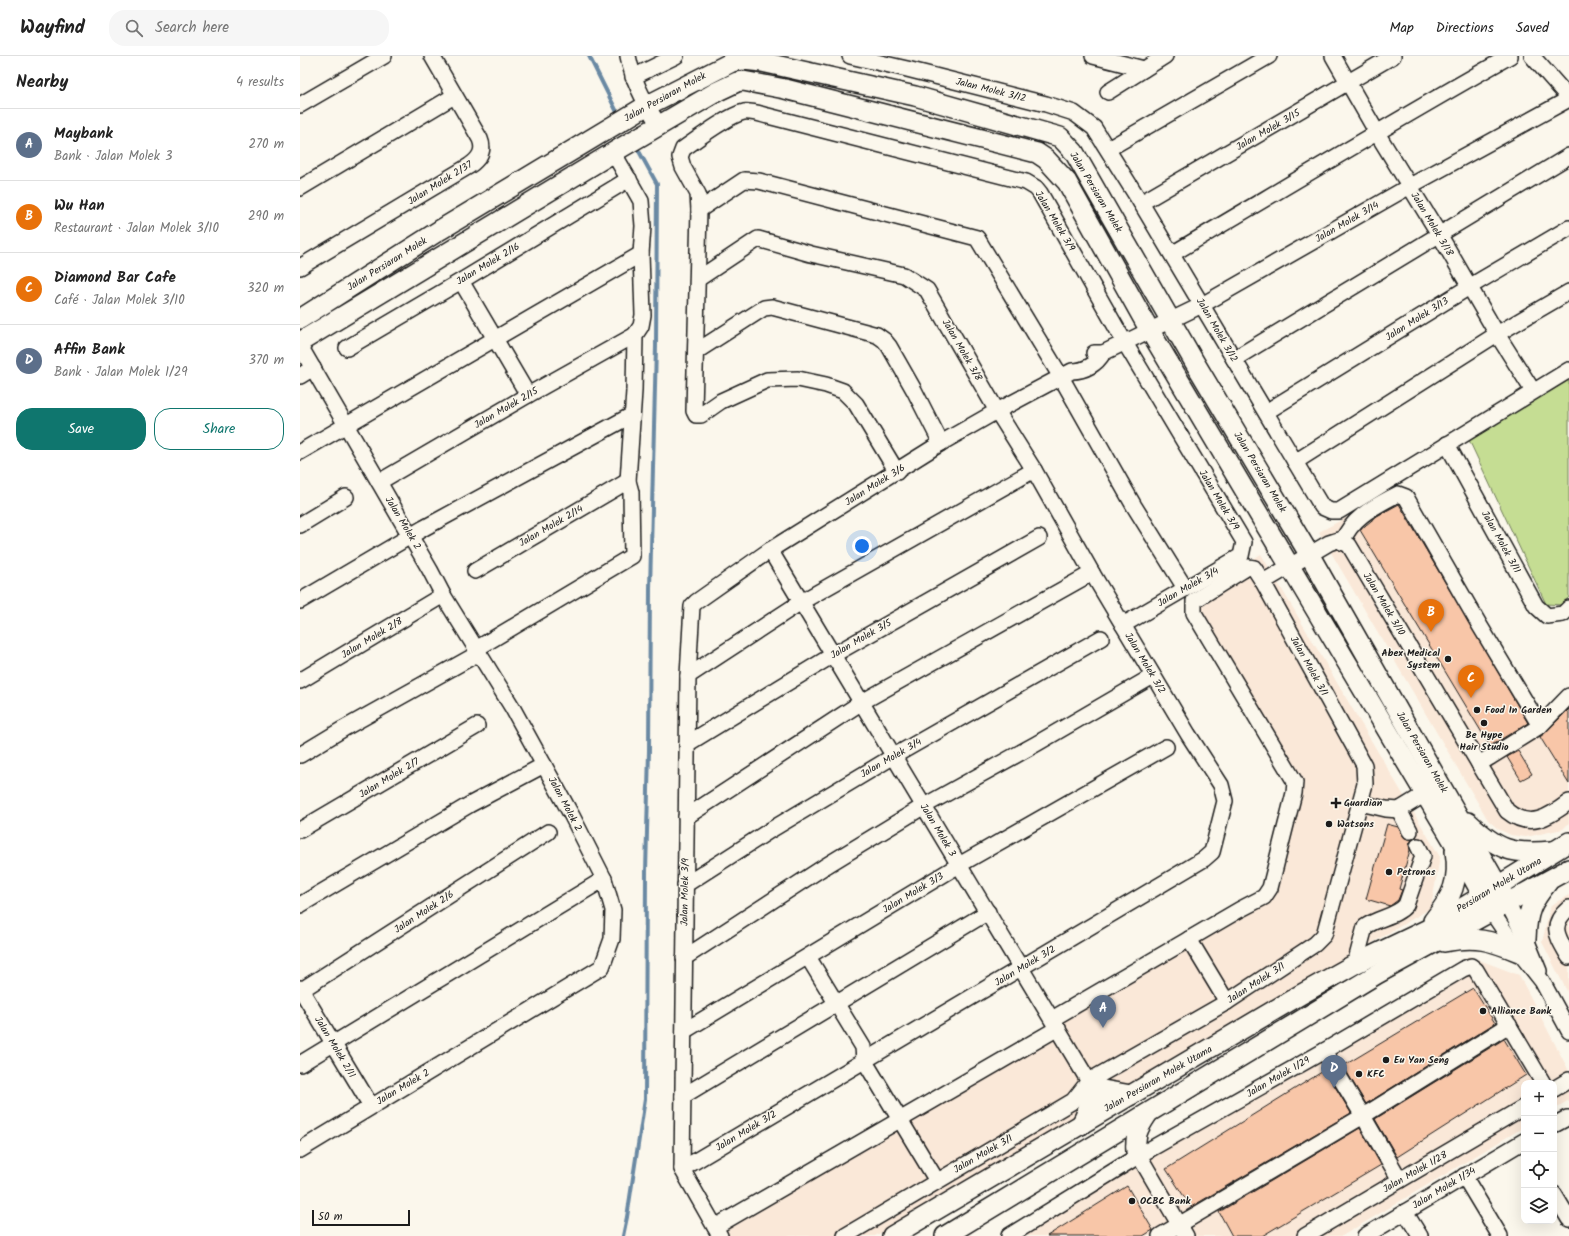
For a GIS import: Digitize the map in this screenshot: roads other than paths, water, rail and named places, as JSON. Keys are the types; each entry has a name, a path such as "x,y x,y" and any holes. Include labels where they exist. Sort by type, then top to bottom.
{"main road":[{"name":"Jalan Persiaran Molek","path":"300,319 440,230 640,109 721,66 732,62 743,60 762,62 915,96 1060,137 1074,152 1195,363 1309,554 1508,902"},
{"name":"Jalan Persiaran Molek","path":"300,342 616,150 718,91 737,82 743,81 786,89 1037,154 1046,159 1067,182 1150,331 1453,841 1491,911"},
{"path":"1454,808 1481,834 1501,847 1524,853 1562,846"},
{"path":"945,1236 1377,974 1429,937 1452,893 1456,879 1457,862 1453,841"},
{"name":"Persiaran Molek Utama","path":"1429,937 1482,895 1562,846"},
{"path":"1429,937 1471,938 1522,946 1530,907 1550,879 1569,869"},
{"name":"Persiaran Molek Utama","path":"1429,937 1491,911 1550,879"},
{"name":"Jalan Persiaran Molek Utama","path":"892,1236 1355,964 1429,937"},
{"path":"1081,1125 1088,1111 1091,1083 1103,1090 1130,1095"},
{"path":"1109,1108 1119,1112 1149,1113"},
{"path":"1137,1154 1135,1138 1139,1127 1149,1113"},
{"path":"1081,1125 1091,1122 1100,1122 1121,1130"},
{"path":"1100,1143 1108,1141 1118,1142 1137,1154"}],"street":[{"path":"300,105 384,56"},
{"name":"Jalan Molek 2/37","path":"300,267 479,159 482,144 432,56"},
{"path":"628,56 640,109 654,128"},
{"path":"633,77 676,56"},
{"name":"Jalan Molek 3/12","path":"850,56 908,62 1074,113 1094,128 1172,254 1322,507 1331,511 1339,511 1569,370"},
{"path":"1093,56 1144,69"},
{"path":"1108,92 1165,56"},
{"path":"1108,149 1269,56"},
{"name":"Jalan Molek 3/18","path":"1333,56 1377,133 1439,234 1497,334 1533,391"},
{"name":"Jalan Molek 3/15","path":"1141,203 1393,56"},
{"path":"1172,254 1426,103 1510,56"},
{"path":"1532,56 1569,99"},
{"path":"300,188 454,96"},
{"name":"Jalan Molek 3/14","path":"1125,343 1202,305 1410,186 1569,99"},
{"name":"Jalan Molek 3/9","path":"699,210 698,194 683,167 680,158 683,149 732,117 744,112 754,113 1026,182 1036,188 1049,207 1125,343 1244,542"},
{"path":"300,755 477,651 632,556 631,492 628,481 635,335 641,326 643,315 641,254 643,226 641,201 616,150"},
{"path":"1234,359 1569,156"},
{"name":"Jalan Molek 2/16","path":"347,348 629,179"},
{"path":"897,472 856,404 843,391 826,385 798,379 767,380 721,401 701,415 696,415 694,411 697,351 699,210 744,180 760,180 977,238 1066,374 1134,506 1185,588"},
{"name":"Jalan Molek 3/13","path":"1266,412 1469,287 1569,228"},
{"name":"Jalan Molek 3/8","path":"698,279 758,239 811,254 904,275 927,290 997,411 1034,470 1092,574 1123,625"},
{"path":"300,452 641,254"},
{"path":"461,281 528,395"},
{"path":"1295,462 1497,334 1569,292"},
{"path":"697,351 764,308 772,307 877,335 889,346 942,444"},
{"name":"Jalan Molek 2/15","path":"379,482 528,395 635,335"},
{"name":"Jalan Molek 3/6","path":"691,614 692,606 696,602 770,550 997,411 1066,374 1076,363 1094,353 1103,353 1125,343"},
{"name":"Jalan Molek 2","path":"300,346 443,595 512,707 572,816 604,880 613,910 612,939 602,967 300,1150"},
{"path":"300,376 313,368"},
{"path":"300,601 410,536 632,414"},
{"name":"Jalan Molek 3/11","path":"1448,444 1536,606 1546,616 1563,614 1569,608"},
{"path":"688,676 801,602 1034,470"},
{"name":"Jalan Molek 2/14","path":"475,572 628,481"},
{"path":"1263,582 1289,565 1329,543 1338,540 1342,542 1349,527 1370,510 1398,494 1406,497 1480,626 1540,726"},
{"path":"300,525 346,497"},
{"name":"Jalan Molek 3/5","path":"687,744 833,655 1038,538"},
{"name":"Jalan Molek 3/4","path":"1123,625 1241,556 1244,542"},
{"name":"Jalan Molek 3/10","path":"1342,542 1349,545 1507,811 1514,817 1528,821 1540,820 1552,815 1569,802"},
{"name":"Jalan Molek 3","path":"770,550 1100,1100 1109,1108"},
{"name":"Jalan Molek 3/1","path":"845,1236 1073,1101 1091,1083 1227,1002 1315,944 1324,935 1365,784 1364,765 1254,568 1248,567 1194,601 1194,613 1294,782 1294,793 1270,888 1264,897 1189,939"},
{"path":"686,817 862,702 1092,574"},
{"name":"Jalan Molek 2/8","path":"300,681 443,595"},
{"name":"Jalan Molek 3/9","path":"682,1169 688,676 691,614"},
{"name":"Jalan Molek 3/2","path":"682,1169 1204,859 1212,852 1225,801 1221,785 1123,625"},
{"name":"Jalan Molek 3/4","path":"685,885 769,831 894,756 1101,638"},
{"path":"684,958 924,806 1036,744 1153,676"},
{"path":"1479,764 1540,726 1569,696"},
{"name":"Jalan Molek 2/7","path":"300,830 477,726"},
{"name":"Jalan Molek 3/3","path":"684,1031 959,865 1166,747"},
{"path":"300,906 469,805 544,766"},
{"path":"1360,802 1386,810 1398,810 1425,794 1431,783 1431,769"},
{"path":"1398,810 1410,830"},
{"name":"Jalan Molek 2/6","path":"300,990 548,832"},
{"path":"1355,964 1365,927 1374,921 1401,911 1406,905 1423,856 1418,846"},
{"path":"300,1064 604,880"},
{"name":"Jalan Persiaran Molek","path":"1508,902 1522,946"},
{"path":"1569,908 1561,915 1557,923 1556,932 1569,957"},
{"name":"Jalan Persiaran Molek","path":"1491,911 1522,946 1569,1031"},
{"path":"683,1096 988,912"},
{"path":"682,1169 717,1231 900,1120 1189,939 1227,1002"},
{"path":"808,956 863,1047 864,1060 937,1181"},
{"name":"Jalan Molek 1/29","path":"1009,1236 1137,1154 1324,1051 1463,968 1470,966 1476,970 1541,1080"},
{"name":"Jalan Molek 2/11","path":"300,990 371,1106"},
{"path":"1160,1236 1183,1230 1509,1026"},
{"path":"1324,1051 1400,1180"},
{"path":"1557,1088 1569,1080"},
{"name":"Jalan Molek 1/28","path":"1305,1236 1521,1109"},
{"path":"1121,1130 1128,1135 1137,1154 1183,1230"},
{"name":"Jalan Molek 1/34","path":"1365,1236 1464,1176 1521,1144"},
{"path":"1464,1176 1500,1236"},
{"path":"1557,1199 1569,1219"},
{"path":"1405,1212 1420,1236"}],"waterway":[{"path":"589,56 619,116"},
{"path":"623,1236 645,1099 646,872 649,750 650,589 656,346 657,184 635,144"}],"place":[{"name":"Wu Han","path":"1431,632"},
{"name":"Abex Medical System","path":"1448,659"},
{"name":"Diamond Bar Cafe","path":"1471,698"},
{"name":"Food In Garden","path":"1477,710"},
{"name":"Be Hype Hair Studio","path":"1484,723"},
{"name":"Guardian","path":"1336,803"},
{"name":"Watsons","path":"1329,824"},
{"name":"Petronas","path":"1389,872"},
{"name":"Alliance Bank","path":"1483,1011"},
{"name":"Maybank","path":"1103,1028"},
{"name":"Eu Yan Seng","path":"1386,1060"},
{"name":"KFC","path":"1359,1074"},
{"name":"Affin Bank","path":"1334,1088"},
{"name":"OCBC Bank","path":"1132,1201"}]}
